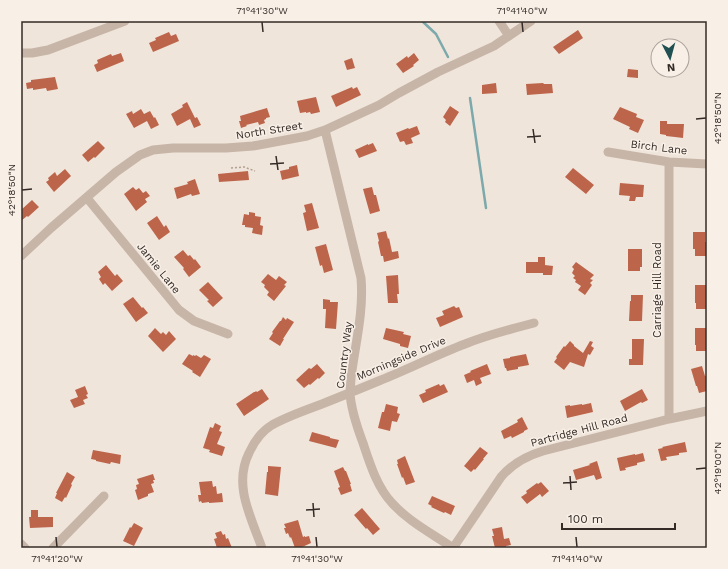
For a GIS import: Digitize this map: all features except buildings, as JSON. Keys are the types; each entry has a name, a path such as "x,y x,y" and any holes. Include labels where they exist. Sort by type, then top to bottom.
{"street":[{"path":"21,53 32,53 48,50 125,21"},
{"path":"499,21 509,36"},
{"name":"North Street","path":"21,256 51,228 127,164 140,155 153,150 173,148 226,148 253,146 307,136 325,130 380,105 398,92 494,46 531,21"},
{"name":"Country Way","path":"325,130 362,287 361,315 350,393 354,418 370,462 387,498 407,518 453,548"},
{"name":"Birch Lane","path":"608,152 669,162 707,164"},
{"name":"Carriage Hill Road","path":"669,162 669,419"},
{"name":"Jamie Lane","path":"87,198 179,310 194,321 228,334"},
{"name":"Morningside Drive","path":"262,548 247,507 242,487 244,466 252,446 271,426 305,410 390,377 464,344 534,323"},
{"name":"Partridge Hill Road","path":"453,548 501,477 508,469 520,460 543,451 669,419 707,411"},
{"path":"53,548 104,496"},
{"path":"21,544 25,548"}],"path":[{"path":"232,168 244,167 255,171"}],"waterway":[{"path":"422,21 436,34 448,57"},
{"path":"470,98 486,208"}]}
